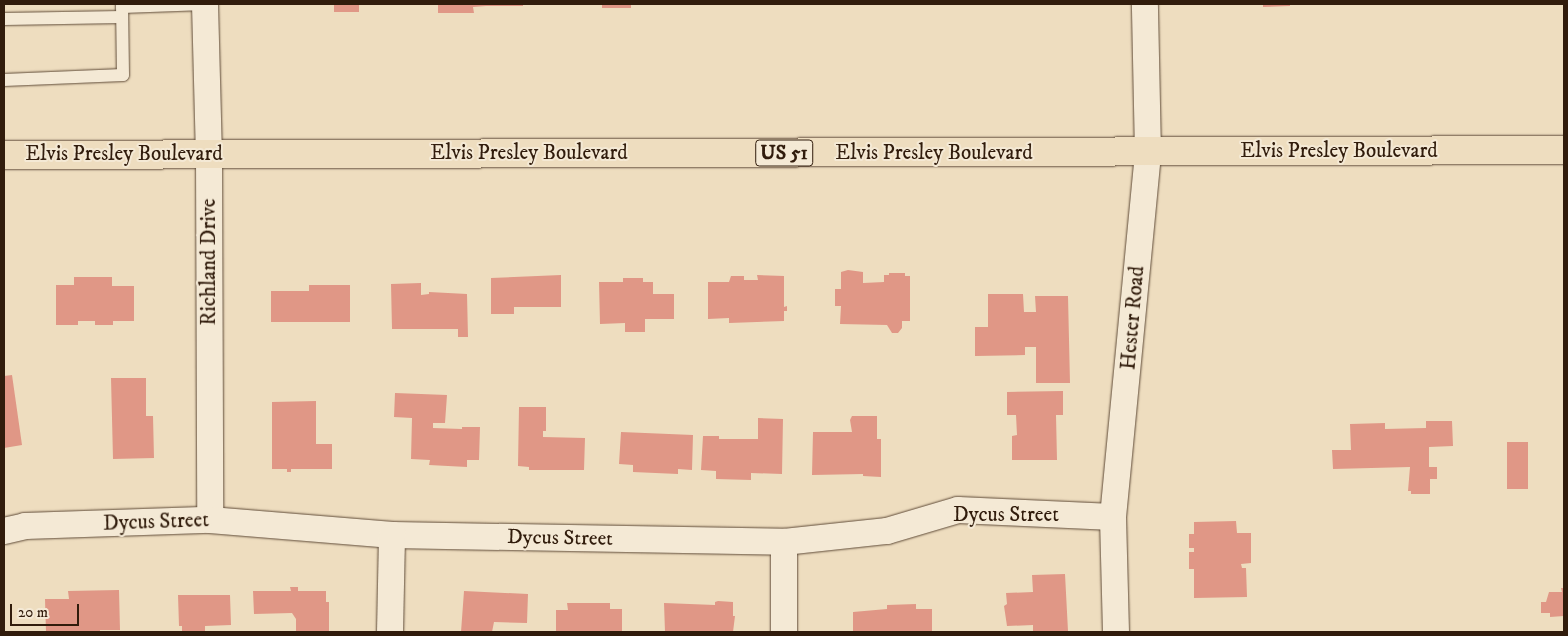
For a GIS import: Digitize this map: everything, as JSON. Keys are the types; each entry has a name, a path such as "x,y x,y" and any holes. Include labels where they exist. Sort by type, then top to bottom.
{"main road":[{"name":"Elvis Presley Boulevard","path":"4,155 1148,153 1564,150"}],"street":[{"name":"Richland Drive","path":"205,4 209,154 210,520"},
{"name":"Hester Road","path":"1116,632 1114,517 1148,153 1146,4"},
{"name":"Dycus Street","path":"4,531 25,526 210,520 392,535 784,542 887,531 958,510 1114,517"},
{"path":"390,632 392,535"},
{"path":"784,542 784,632"}],"lane":[{"path":"4,19 205,4"},
{"path":"4,80 123,75 122,9"}],"building":[{"path":"334,4 359,4 359,12 334,12"},
{"path":"438,4 523,4 523,6 473,7 474,13 438,13"},
{"path":"602,4 631,4 631,8 602,8"},
{"path":"1263,4 1290,4 1290,6 1263,7"},
{"path":"848,270 863,272 863,283 884,282 884,275 889,275 889,273 905,273 905,276 910,276 910,321 902,321 902,328 898,333 892,333 887,325 840,324 841,306 835,306 835,289 841,289 841,272"},
{"path":"561,275 561,307 514,307 514,314 491,314 491,278"},
{"path":"757,275 784,276 784,307 787,306 787,311 784,311 784,321 729,323 729,318 708,319 708,282 729,282 731,276 744,276 744,280 758,280"},
{"path":"74,277 112,277 112,286 134,286 134,321 113,321 113,325 95,325 95,321 78,321 78,325 56,325 56,285 74,285"},
{"path":"623,278 643,278 643,282 653,282 653,294 674,294 674,319 645,319 645,332 625,332 625,323 600,324 599,282 623,282"},
{"path":"421,283 421,295 429,294 429,292 467,294 468,337 458,337 458,329 392,329 391,284"},
{"path":"309,285 350,285 350,322 271,322 271,291 309,291"},
{"path":"988,294 1023,294 1024,312 1036,312 1035,296 1068,296 1070,383 1036,383 1036,347 1025,347 1025,355 975,356 975,327 988,327"},
{"path":"12,375 22,445 4,448 4,376"},
{"path":"111,378 146,378 146,416 153,416 154,458 113,459"},
{"path":"1063,391 1063,415 1056,415 1057,460 1012,460 1012,436 1017,435 1016,415 1007,415 1007,392"},
{"path":"395,393 447,395 445,423 433,423 433,428 462,429 462,427 480,427 479,460 467,460 467,467 429,465 430,460 411,459 412,418 394,417"},
{"path":"316,401 316,444 332,444 332,469 291,469 291,472 287,472 287,469 272,469 272,402"},
{"path":"519,407 546,407 546,431 543,431 543,437 585,438 584,470 529,470 529,467 518,466"},
{"path":"852,416 877,416 877,439 881,439 881,477 863,476 863,474 812,475 813,432 852,432 850,420"},
{"path":"758,418 783,419 782,474 751,473 751,480 716,479 716,471 701,470 703,436 719,436 719,439 758,439"},
{"path":"1426,421 1452,421 1453,446 1429,447 1429,467 1437,467 1437,479 1430,479 1430,494 1411,494 1411,491 1408,491 1410,467 1333,469 1332,450 1351,450 1350,424 1385,423 1385,429 1426,428"},
{"path":"621,432 693,435 692,470 678,469 678,474 633,472 633,465 619,464"},
{"path":"1507,442 1528,442 1528,489 1507,489"},
{"path":"1236,521 1237,533 1251,533 1251,563 1241,564 1242,568 1246,568 1247,597 1194,598 1194,569 1189,569 1189,552 1194,552 1194,548 1189,548 1189,534 1194,534 1194,522"},
{"path":"1065,574 1068,631 1033,632 1033,625 1007,626 1004,606 1007,604 1006,593 1033,592 1032,575"},
{"path":"290,587 298,587 298,591 326,591 326,602 329,602 329,632 296,632 296,619 292,613 254,614 253,591 291,591"},
{"path":"1561,588 1564,588 1564,616 1550,617 1550,613 1541,613 1541,602 1546,602 1549,592 1562,592"},
{"path":"119,590 120,630 46,632 45,599 69,599 68,591"},
{"path":"464,591 528,594 527,623 494,622 492,632 461,632"},
{"path":"178,595 230,595 231,625 205,626 205,632 182,632 182,626 179,626"},
{"path":"715,602 733,602 733,616 735,616 733,632 665,632 664,603 715,605"},
{"path":"567,603 610,603 610,609 622,609 622,632 556,632 556,610 568,610"},
{"path":"916,604 916,609 932,609 932,632 853,632 853,612 887,609 887,605"}]}
